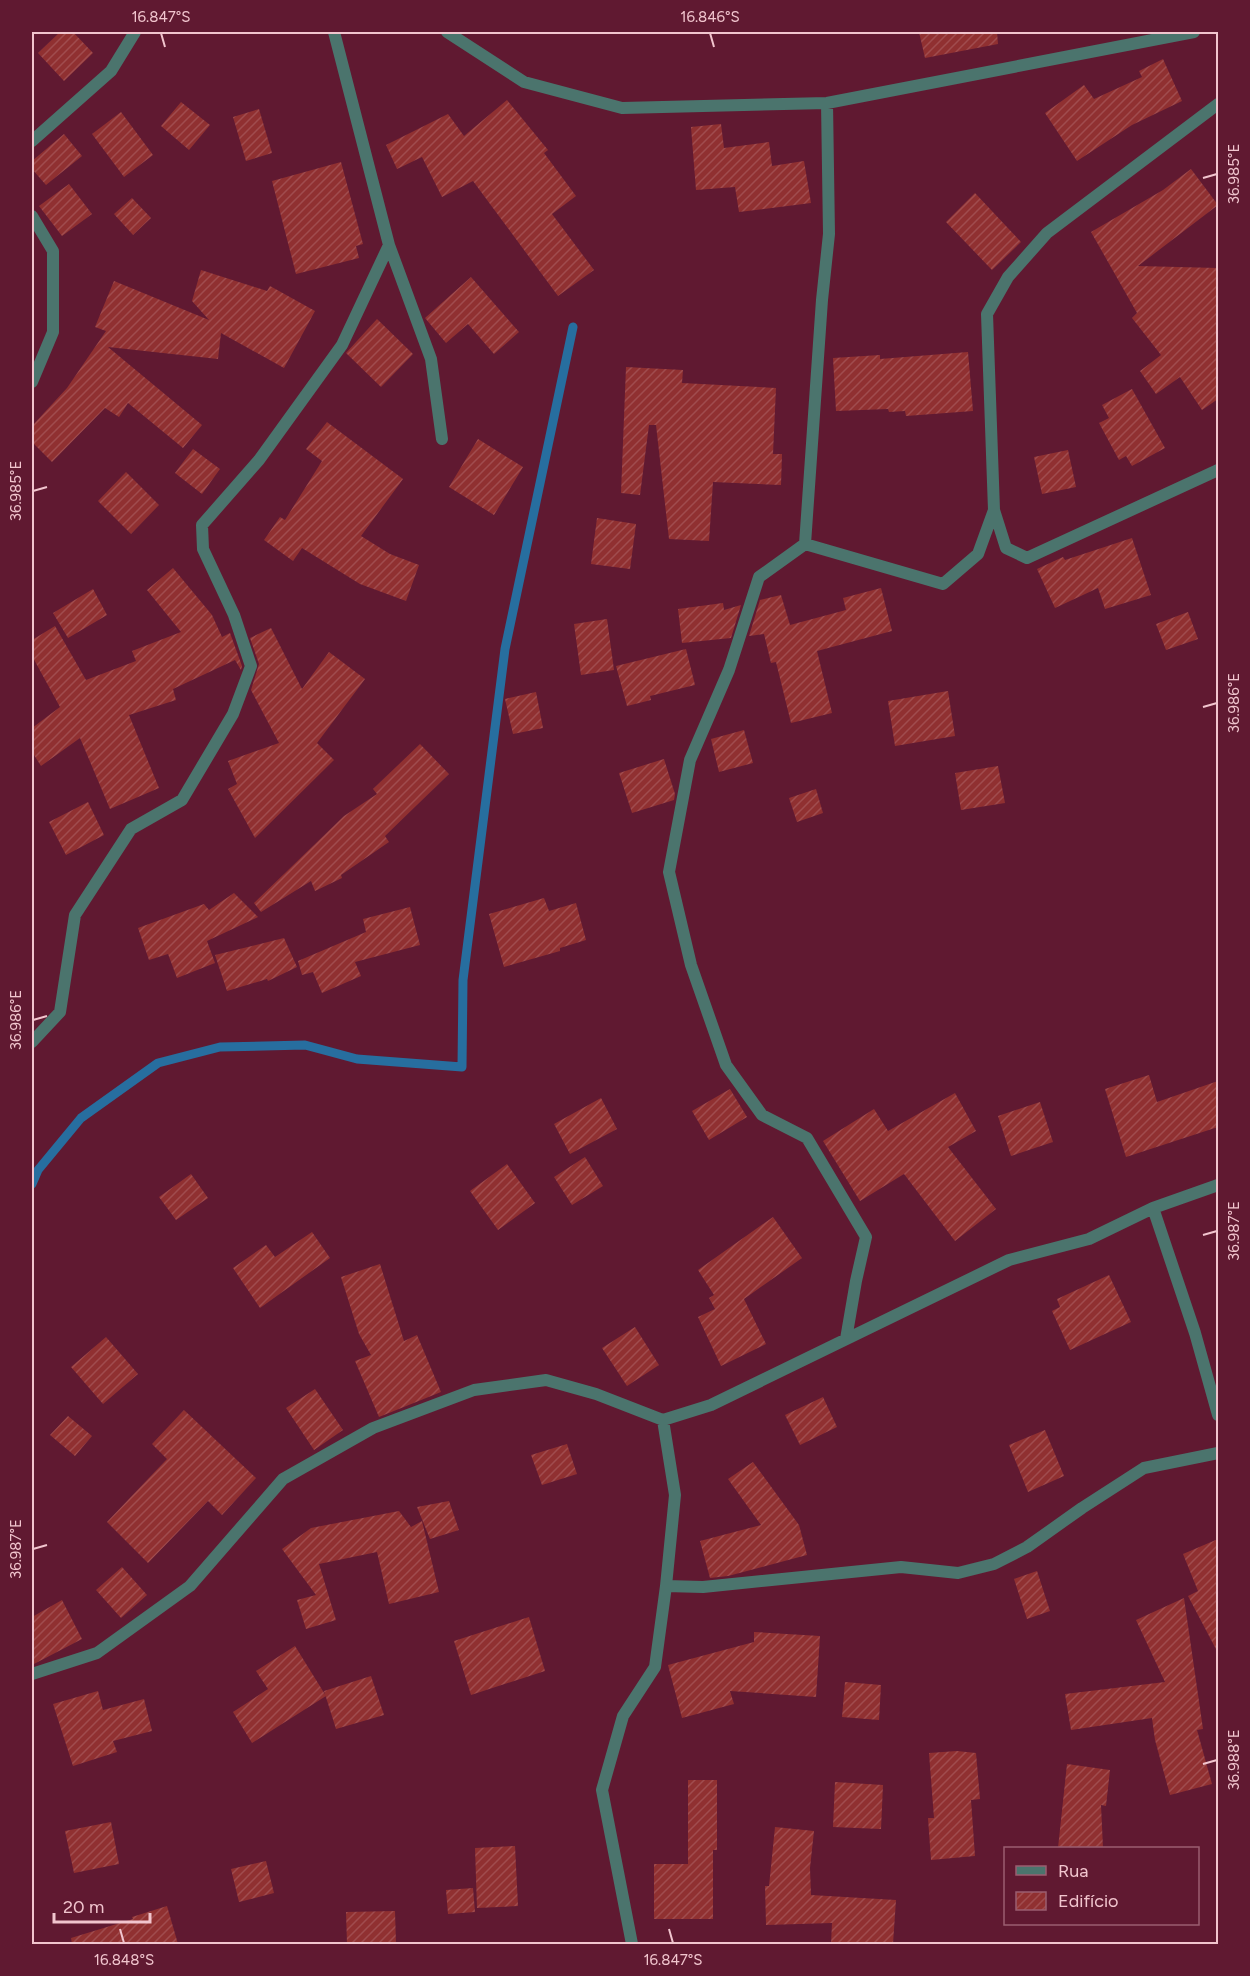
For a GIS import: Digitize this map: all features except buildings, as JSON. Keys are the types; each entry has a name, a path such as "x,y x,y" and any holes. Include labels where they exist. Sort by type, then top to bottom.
{"street":[{"path":"32,141 111,70 135,32"},
{"path":"334,32 389,245 431,359 442,439"},
{"path":"447,32 524,82 622,108 827,103 1194,32"},
{"path":"805,544 822,300 829,234 827,103"},
{"path":"1218,104 1047,233 1008,278 987,314 994,510 1006,548 1027,558 1218,470"},
{"path":"32,216 53,251 53,262 52,332 32,382"},
{"path":"32,1042 60,1012 75,915 131,829 182,800 233,714 251,666 234,615 204,549 202,525 259,460 342,345 389,245"},
{"path":"805,544 943,584 978,554 994,510"},
{"path":"805,544 759,577 729,670 690,760 669,872 691,965 726,1065 762,1115 807,1138 866,1237 846,1339"},
{"path":"32,1674 97,1653 181,1593 190,1586 283,1479 373,1428 474,1390 546,1380 596,1394 663,1420 711,1405 1009,1260 1089,1239 1153,1208 1218,1185"},
{"path":"1153,1208 1196,1333 1218,1415"},
{"path":"632,1944 602,1790 623,1716 655,1667 675,1495 663,1420"},
{"path":"666,1586 703,1587 901,1567 958,1573 994,1564 1027,1547 1144,1468 1218,1454"}],"waterway":[{"path":"32,1184 38,1170 81,1118 158,1063 220,1047 305,1045 357,1059 462,1067 463,980 505,649 573,327"}]}
